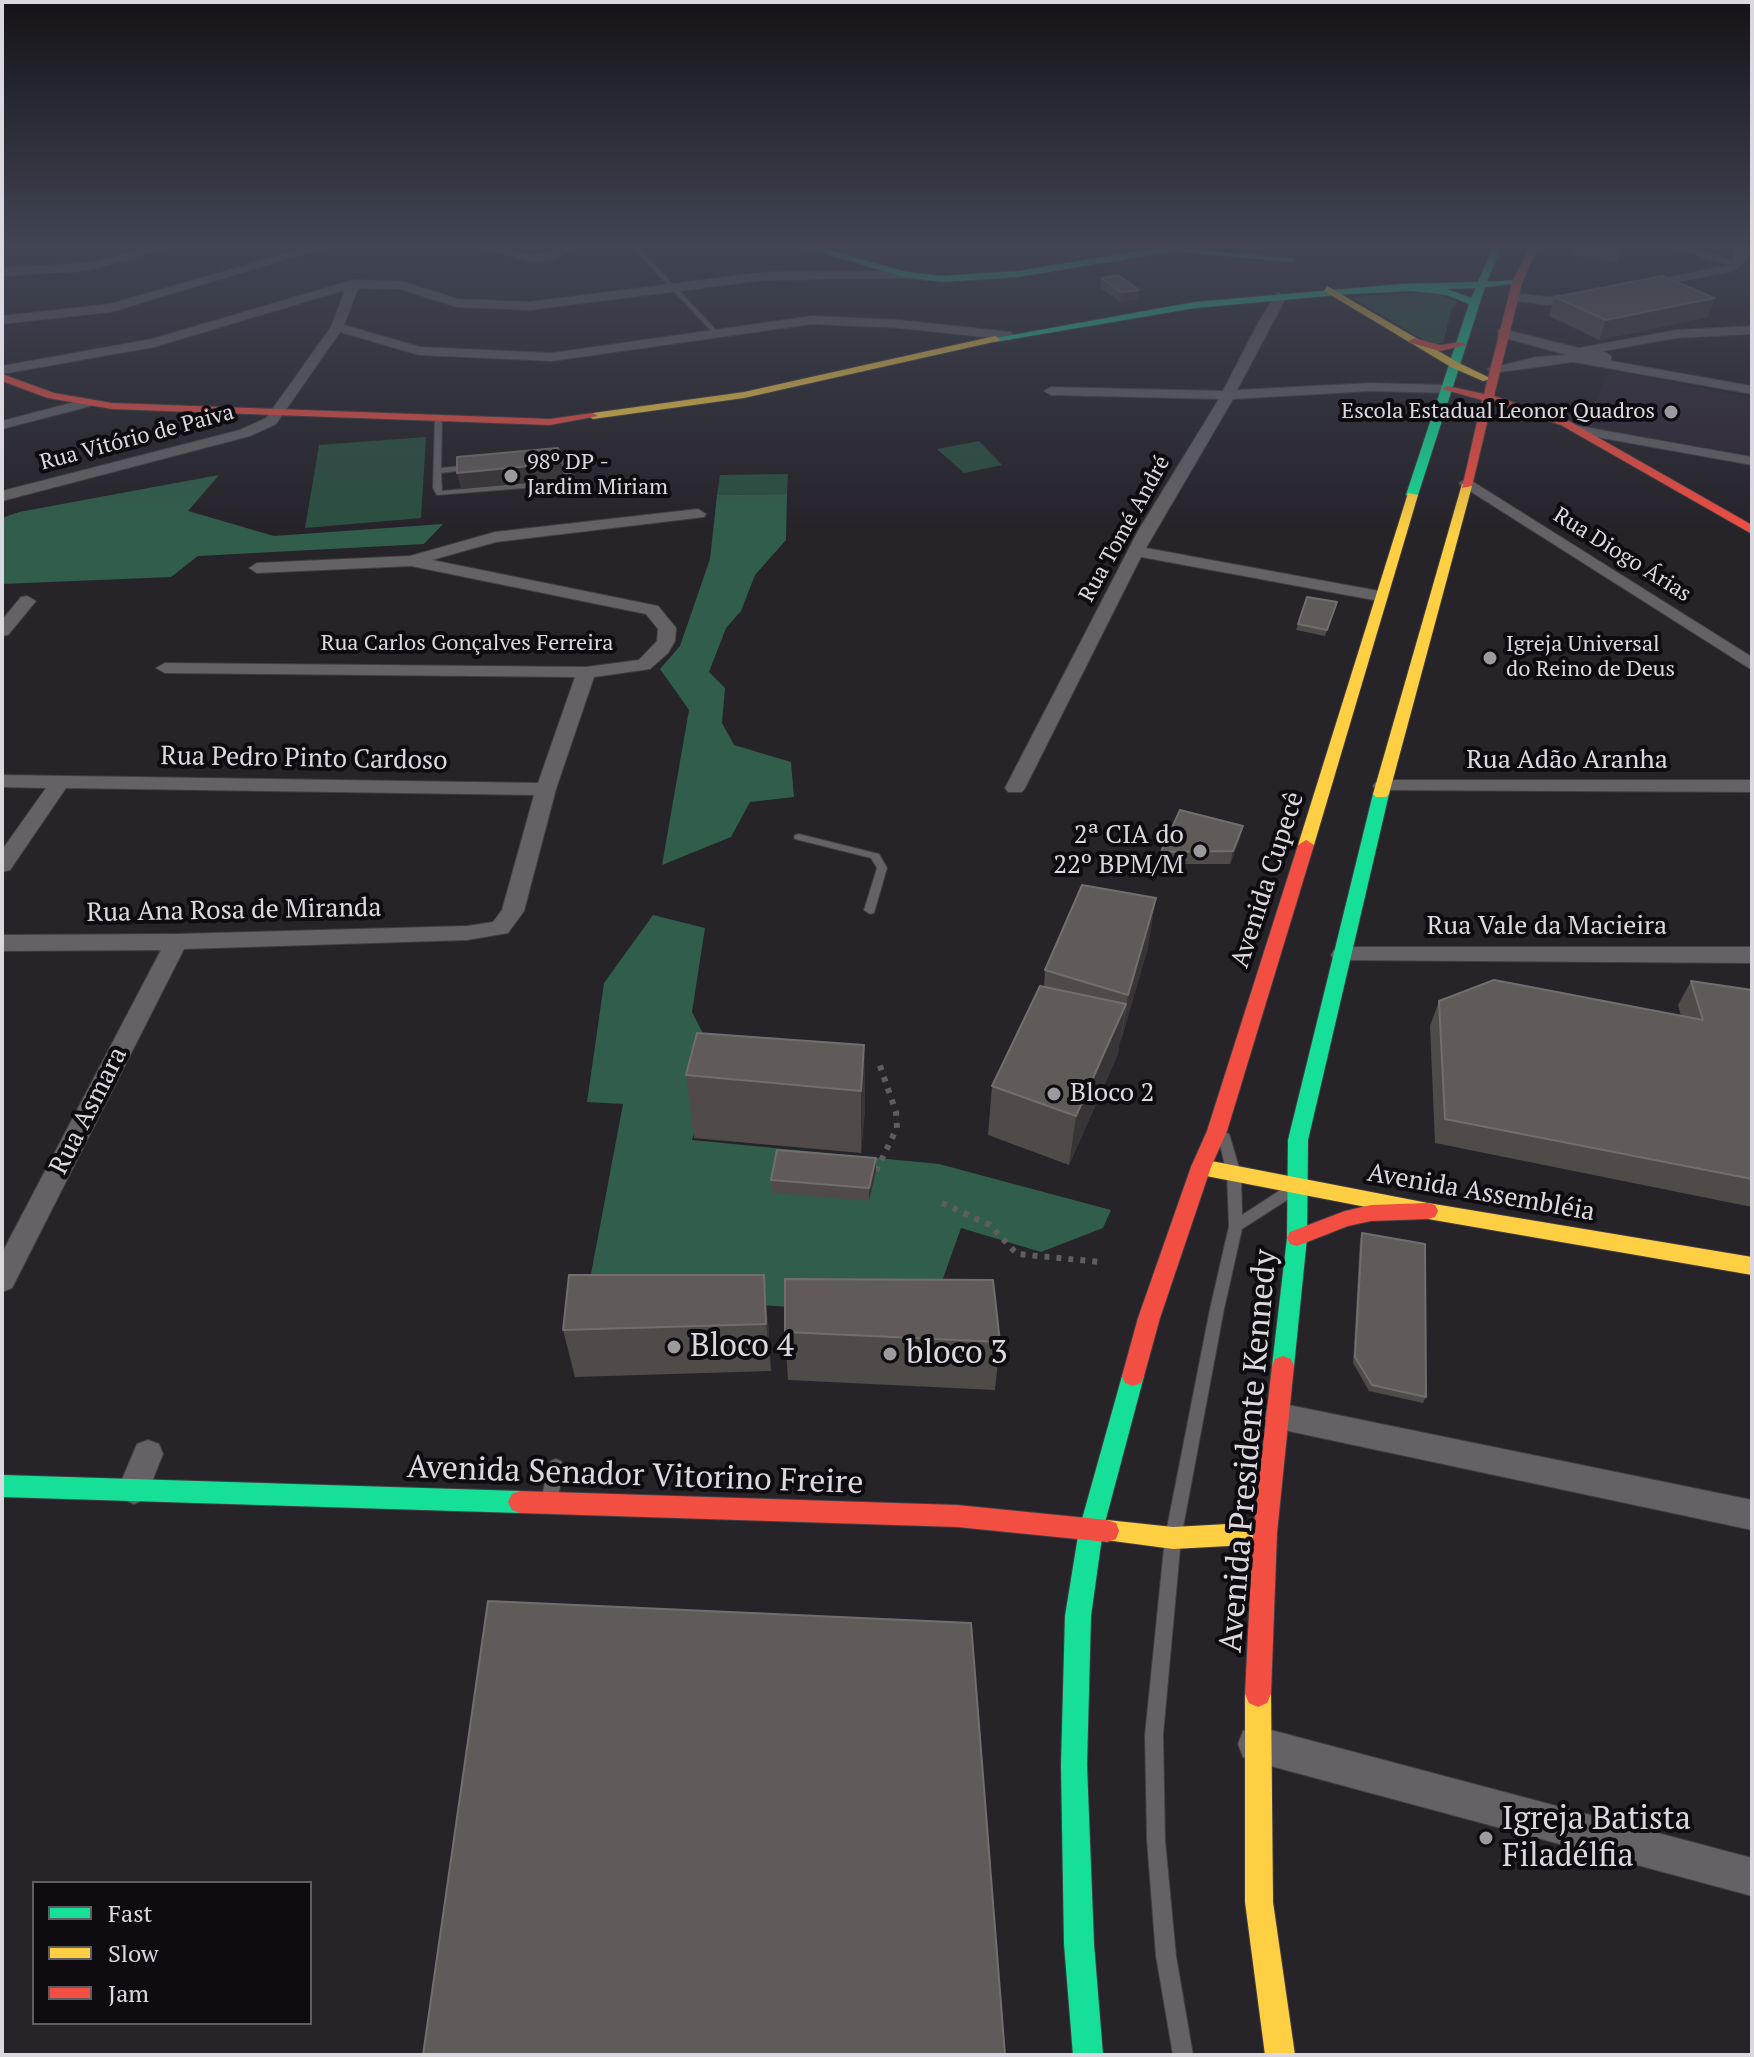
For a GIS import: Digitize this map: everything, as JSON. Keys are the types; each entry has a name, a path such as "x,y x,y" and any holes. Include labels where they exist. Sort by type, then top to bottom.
{"main road":[{"path":"2,377 25,388 86,403 550,422 614,416 773,389 979,343"},
{"path":"1417,343 1572,426 1752,530"},
{"path":"1421,343 1440,348 1461,345"},
{"path":"1296,1187 1300,1126 1383,786 1467,483 1501,343"},
{"name":"Avenida Cupecê","path":"1091,1530 1149,1318 1219,1120 1319,807 1379,596 1461,345"},
{"path":"1447,389 1491,382"},
{"name":"Avenida Assembléia","path":"1201,1167 1428,1211 1752,1266"},
{"name":"Avenida Presidente Kennedy","path":"1280,2055 1259,1902 1256,1744 1265,1533 1297,1238 1296,1187"},
{"path":"1297,1238 1332,1223 1371,1213 1428,1211"},
{"name":"Avenida Senador Vitorino Freire","path":"2,1486 957,1516 1173,1538 1265,1533"},
{"path":"1088,2055 1079,1944 1074,1765 1078,1616 1091,1530"}],"street":[{"path":"2,370 154,343"},
{"path":"278,413 326,343"},
{"path":"392,343 419,351 552,357 659,343"},
{"name":"Rua Tomé André","path":"1015,788 1136,551 1228,395 1254,343"},
{"path":"1539,343 1752,390"},
{"path":"1491,382 1575,353 1623,343"},
{"path":"1602,358 1626,343"},
{"path":"1051,391 1228,395 1371,387 1447,389"},
{"path":"2,425 86,403"},
{"name":"Rua Vitório de Paiva","path":"2,496 245,433 261,427 278,413"},
{"path":"1572,426 1752,461"},
{"name":"Rua Diogo Árias","path":"1467,483 1752,665"},
{"path":"257,568 411,561 495,537 698,514"},
{"path":"1136,551 1379,596"},
{"name":"Rua Carlos Gonçalves Ferreira","path":"165,668 586,672 644,665 659,653 666,641 667,628 652,610 411,561"},
{"path":"2,631 27,601"},
{"path":"546,789 586,672"},
{"name":"Rua Pedro Pinto Cardoso","path":"2,781 546,789"},
{"path":"2,865 60,782"},
{"name":"Rua Adão Aranha","path":"1383,786 1752,786"},
{"name":"Rua Ana Rosa de Miranda","path":"2,943 176,942 467,933 500,928 508,921 546,789"},
{"name":"Rua Asmara","path":"2,1280 176,942"},
{"name":"Rua Vale da Macieira","path":"1342,955 1752,955"},
{"path":"1279,1416 1752,1515"},
{"path":"134,1489 148,1454"},
{"path":"1256,1744 1752,1877"}],"lane":[{"path":"438,419 437,488 443,494 568,480 565,461 537,461"},
{"path":"438,471 480,467"},
{"path":"799,837 875,856 882,868 870,910"},
{"path":"1183,2055 1166,1956 1156,1840 1154,1750 1161,1639 1173,1538 1236,1226 1234,1174 1219,1120"},
{"path":"1236,1226 1296,1187"},
{"path":"549,1504 556,1466"}],"path":[{"path":"876,1171 897,1128 896,1112 879,1063"},
{"path":"942,1203 990,1225 1017,1254 1101,1262"}],"shaded area":[{"name":"Escola Estadual Leonor Quadros","path":"1609,370 1752,398 1752,455 1584,426"}],"green space":[{"path":"426,437 421,518 305,528 319,445"},
{"path":"979,441 1002,465 964,473 937,449"},
{"path":"788,474 787,494 717,495 720,475"},
{"path":"219,475 188,511 274,536 443,524 424,544 198,556 171,577 2,584 2,518 19,512"},
{"path":"787,494 786,540 755,575 741,611 726,628 709,672 725,688 722,723 734,745 791,762 794,797 750,802 731,837 662,865 689,710 660,669 680,646 710,559 717,495"},
{"path":"653,915 705,928 692,1012 720,1067 705,1096 692,1140 939,1164 1111,1210 1103,1228 1041,1252 961,1228 930,1315 587,1295 623,1104 587,1102 604,983"}],"building":[{"path":"558,448 560,463 457,473 457,457"},
{"path":"1307,597 1337,602 1327,630 1298,624"},
{"name":"2ª CIA do 22º BPM/M","path":"1180,810 1243,826 1233,851 1161,852"},
{"path":"1082,885 1156,898 1128,995 1045,970"},
{"path":"1494,980 1703,1020 1691,981 1752,990 1752,1179 1445,1119 1439,1001"},
{"path":"1040,986 1126,1004 1076,1116 992,1086"},
{"path":"697,1033 864,1045 861,1091 686,1075"},
{"path":"777,1150 876,1158 869,1188 771,1180"},
{"path":"1362,1233 1425,1244 1426,1397 1372,1385 1355,1357"},
{"path":"569,1275 764,1275 766,1324 563,1330"},
{"path":"785,1279 993,1280 1000,1342 785,1332"},
{"path":"488,1601 971,1623 1005,2055 423,2055"}],"traffic: fast":[{"path":"1412,495 1461,343"},
{"path":"1283,1366 1297,1238 1298,1140 1381,794"},
{"path":"1088,2055 1079,1944 1074,1765 1078,1616 1091,1530 1133,1376"},
{"path":"2,1486 520,1502"}],"traffic: slow":[{"path":"593,416 744,395 977,343"},
{"path":"1418,343 1487,379"},
{"path":"1381,794 1466,486"},
{"path":"1306,845 1412,495"},
{"path":"1201,1167 1428,1211 1752,1266"},
{"path":"1107,1531 1173,1538 1265,1533"},
{"path":"1258,1694 1259,1902 1280,2055"}],"traffic: jam":[{"path":"1421,343 1440,348 1461,345"},
{"path":"1466,486 1502,343"},
{"path":"2,377 52,396 112,406 550,422 593,416"},
{"path":"1447,389 1510,403 1565,423 1752,530"},
{"path":"1133,1376 1149,1318 1201,1167 1217,1131 1306,845"},
{"path":"1297,1238 1345,1219 1371,1213 1428,1211"},
{"path":"1258,1694 1265,1533 1283,1366"},
{"path":"520,1502 957,1516 1107,1531"}],"place":[{"name":"Escola Estadual Leonor Quadros","path":"1671,412"},
{"name":"98º DP - Jardim Miriam","path":"511,476"},
{"name":"Igreja Universal do Reino de Deus","path":"1490,658"},
{"name":"2ª CIA do 22º BPM/M","path":"1200,851"},
{"name":"Bloco 2","path":"1054,1094"},
{"name":"Bloco 4","path":"674,1347"},
{"name":"bloco 3","path":"890,1354"},
{"name":"Igreja Batista Filadélfia","path":"1486,1838"}]}
